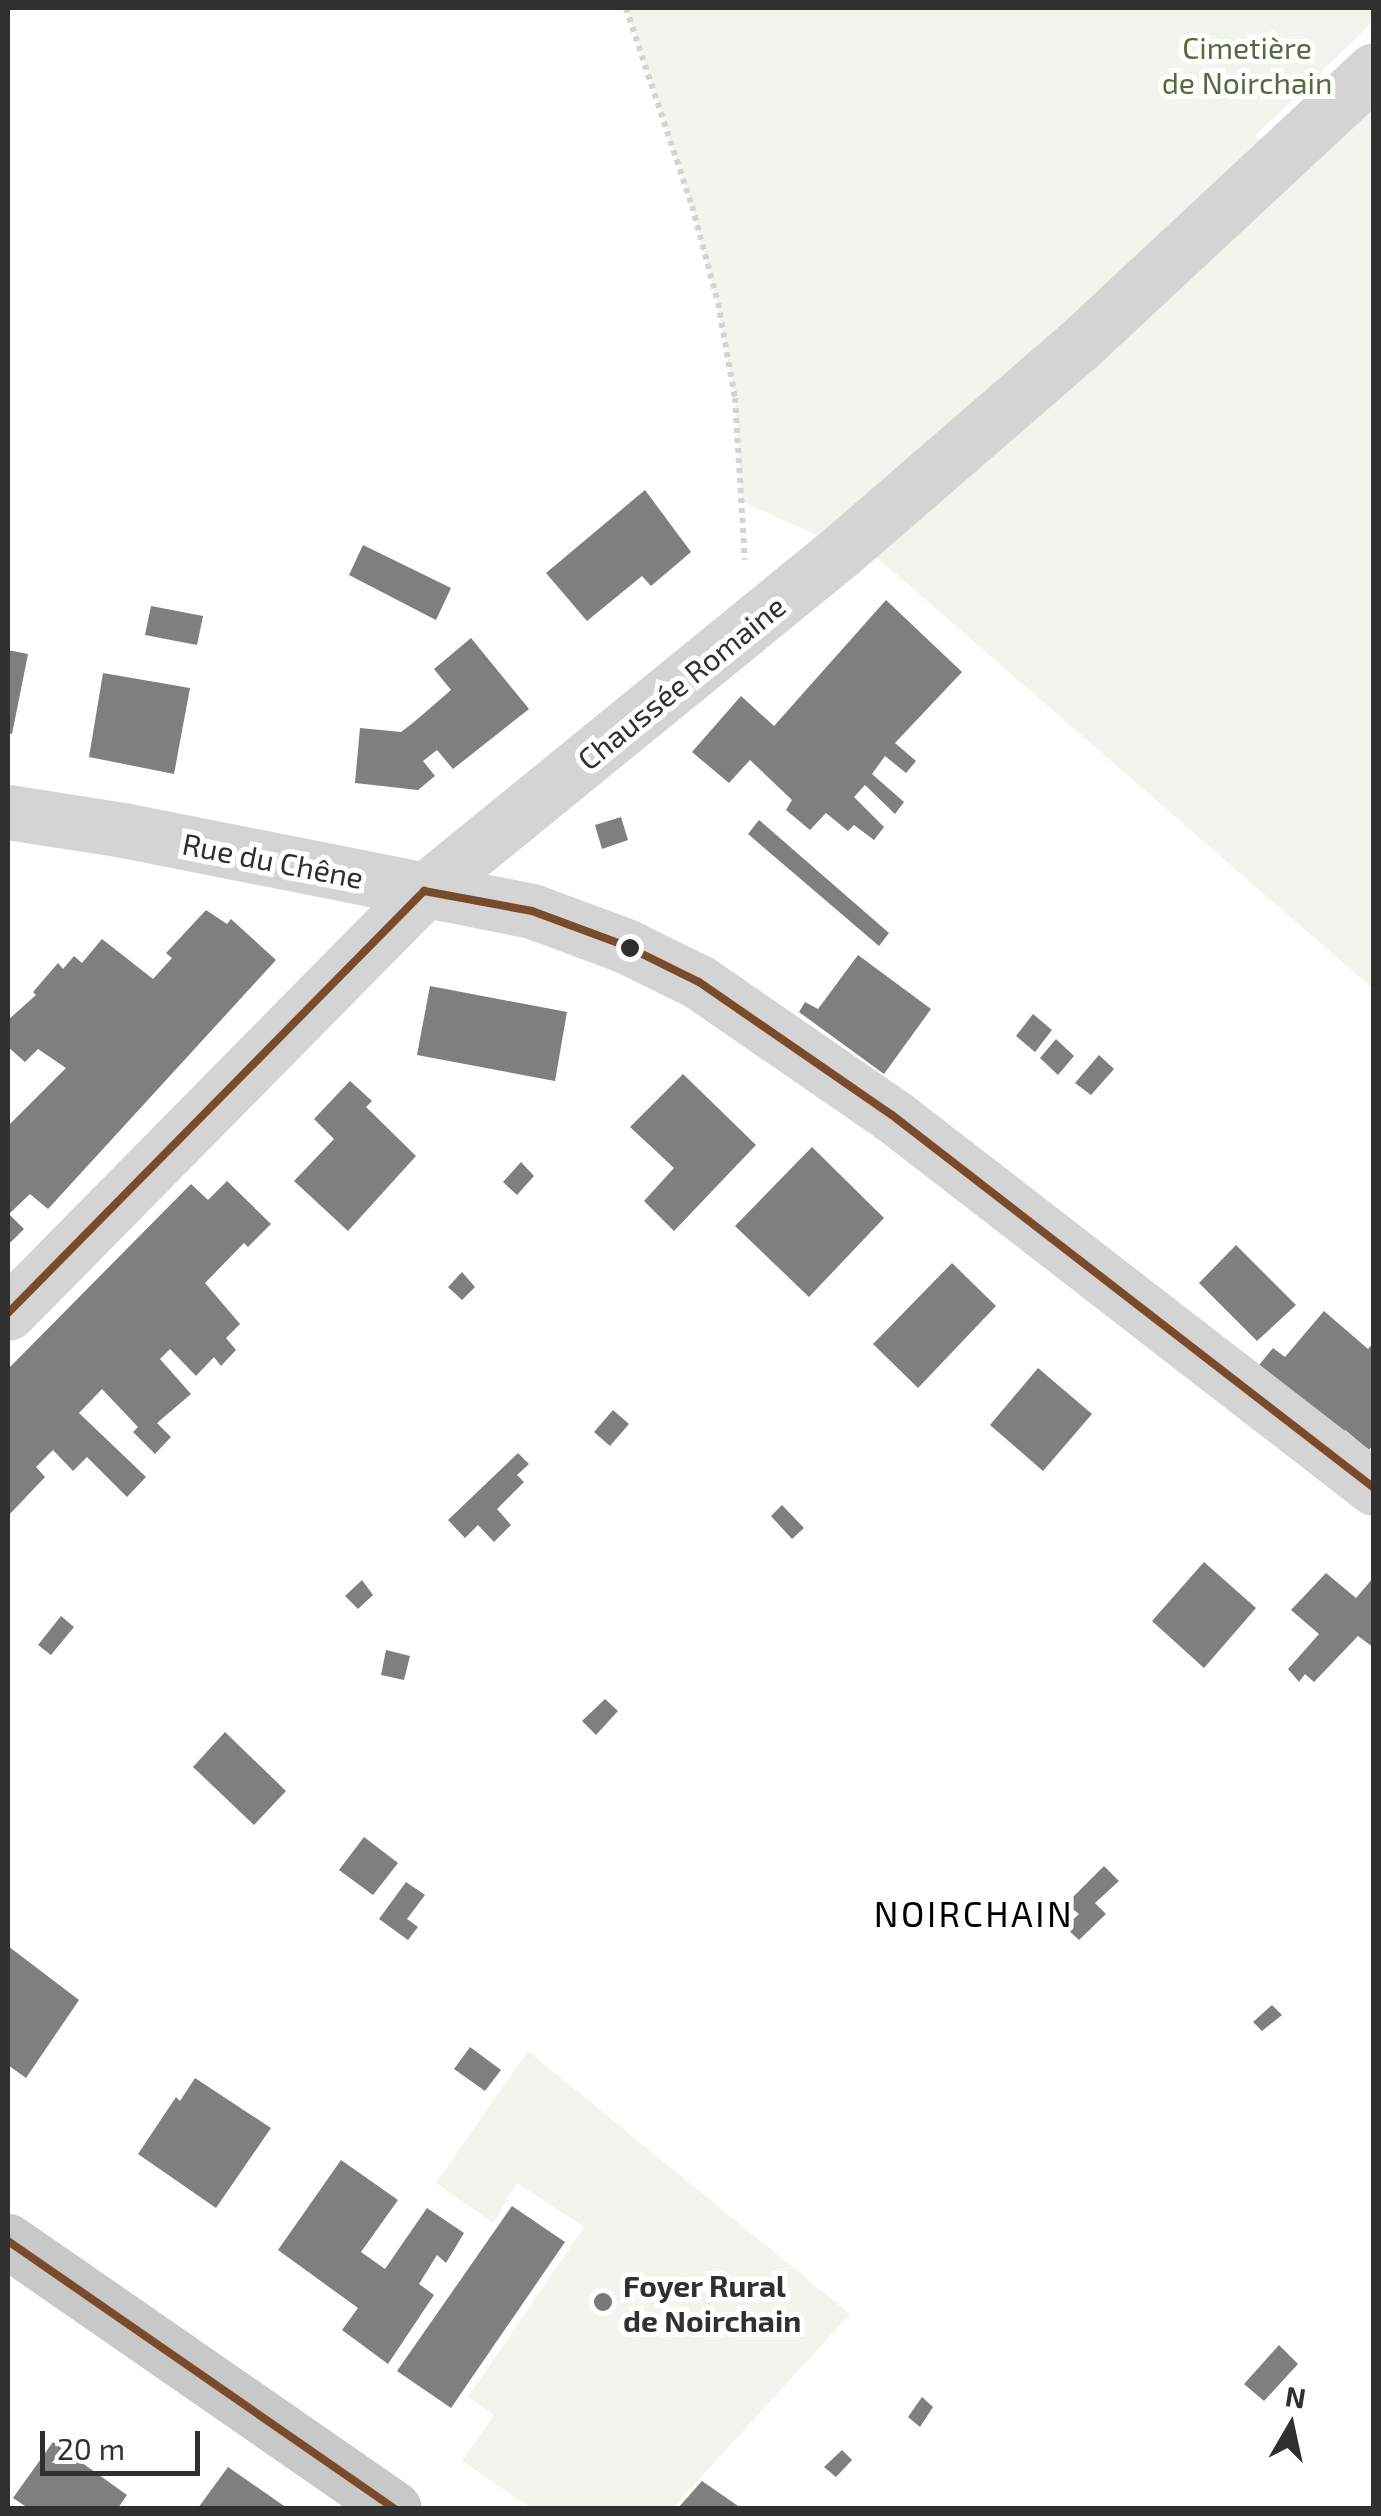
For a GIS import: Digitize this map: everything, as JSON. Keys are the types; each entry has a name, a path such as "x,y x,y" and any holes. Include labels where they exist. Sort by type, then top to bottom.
{"main road":[{"path":"8,2241 393,2508"}],"street":[{"name":"Chaussée Romaine","path":"8,1313 424,891 758,619 1079,345 1374,70"},
{"name":"Rue du Chêne","path":"8,812 124,830 532,911 626,946 699,982 892,1115 1374,1488"}],"path":[{"path":"626,8 692,206 718,303 735,398 746,561 758,619"}],"green space":[{"name":"Cimetière de Noirchain","path":"626,8 1373,8 1374,21 1255,136 1282,154 818,536 741,501 735,398 717,303 692,206"},
{"path":"1373,104 1373,989 873,554"},
{"path":"528,2051 850,2314 673,2508 531,2508 462,2461 494,2415 468,2397 584,2227 517,2183 493,2223 436,2183"}],"building":[{"path":"645,490 691,552 651,586 642,576 587,621 546,573"},
{"path":"363,545 451,588 436,620 349,575"},
{"path":"886,600 962,672 895,743 916,761 906,773 885,756 872,774 904,802 895,814 865,785 854,797 884,827 874,840 854,825 848,831 826,813 810,830 786,810 792,800 750,760 729,783 692,752 741,696 774,726"},
{"path":"151,606 203,616 197,645 145,635"},
{"path":"471,638 529,709 453,769 437,750 423,761 435,776 418,790 355,783 360,728 401,732 414,722 451,690 434,669"},
{"path":"8,650 28,654 12,734 8,733"},
{"path":"103,673 190,688 174,774 89,757"},
{"path":"621,817 628,840 602,849 595,825"},
{"path":"759,820 889,933 879,946 748,834"},
{"path":"206,910 227,924 231,919 276,960 48,1209 30,1194 9,1214 24,1229 8,1245 8,1126 66,1068 38,1049 25,1062 8,1047 8,1020 36,995 33,992 58,963 63,969 74,956 82,963 102,939 153,979 172,958 166,953"},
{"path":"858,955 931,1009 884,1074 799,1012 805,1002 818,1009"},
{"path":"430,986 567,1012 555,1081 417,1055"},
{"path":"1033,1014 1052,1030 1035,1052 1016,1036"},
{"path":"1056,1039 1074,1056 1058,1075 1040,1058"},
{"path":"1099,1055 1114,1069 1091,1095 1075,1083"},
{"path":"683,1074 756,1145 674,1231 644,1201 674,1168 630,1127"},
{"path":"350,1081 372,1101 366,1107 416,1156 348,1231 294,1181 334,1139 314,1119"},
{"path":"812,1147 884,1218 809,1297 735,1226"},
{"path":"521,1162 534,1176 517,1195 503,1182"},
{"path":"227,1181 271,1224 248,1247 244,1243 205,1283 240,1324 226,1338 236,1350 221,1366 214,1357 196,1376 170,1349 160,1359 191,1394 157,1423 171,1437 155,1454 133,1432 138,1427 102,1389 79,1413 146,1477 127,1497 87,1457 73,1471 53,1450 36,1467 45,1477 8,1516 8,1369 191,1184 208,1200"},
{"path":"1236,1245 1296,1305 1257,1341 1199,1283"},
{"path":"952,1263 996,1306 918,1388 873,1344"},
{"path":"462,1272 475,1287 462,1300 448,1287"},
{"path":"1324,1311 1368,1349 1374,1342 1374,1444 1369,1450 1345,1430 1339,1437 1259,1365 1273,1348 1285,1357"},
{"path":"1038,1368 1092,1414 1043,1471 990,1425"},
{"path":"613,1410 629,1424 610,1446 594,1432"},
{"path":"518,1453 529,1464 517,1475 524,1482 497,1509 511,1525 494,1542 478,1525 465,1538 448,1520"},
{"path":"782,1505 804,1528 792,1539 771,1516"},
{"path":"1204,1562 1256,1608 1204,1668 1152,1621"},
{"path":"1326,1573 1356,1598 1374,1577 1374,1648 1358,1636 1314,1682 1305,1674 1299,1682 1288,1669 1319,1634 1291,1610"},
{"path":"362,1580 373,1595 358,1609 345,1596"},
{"path":"61,1616 74,1627 51,1655 38,1645"},
{"path":"386,1650 410,1656 404,1680 381,1675"},
{"path":"605,1699 618,1711 596,1735 582,1721"},
{"path":"225,1732 286,1791 254,1825 193,1767"},
{"path":"364,1837 398,1863 373,1895 339,1870"},
{"path":"1104,1866 1119,1881 1095,1903 1106,1914 1079,1940 1065,1927 1079,1914 1066,1904"},
{"path":"406,1882 425,1895 407,1919 418,1927 408,1940 379,1919"},
{"path":"8,1946 79,2000 26,2078 8,2065"},
{"path":"1272,2005 1282,2015 1262,2031 1253,2022"},
{"path":"470,2047 501,2070 485,2091 454,2069"},
{"path":"195,2078 271,2128 216,2208 138,2154 176,2097 180,2101"},
{"path":"341,2160 398,2200 361,2252 385,2269 427,2208 464,2233 446,2263 437,2255 419,2284 434,2295 388,2364 342,2330 358,2308 278,2250"},
{"path":"512,2206 565,2242 451,2408 397,2371"},
{"path":"1279,2345 1298,2364 1264,2401 1244,2384"},
{"path":"922,2397 933,2407 920,2427 908,2417"},
{"path":"53,2442 127,2495 118,2508 28,2508 13,2498"},
{"path":"842,2450 852,2460 836,2477 824,2467"},
{"path":"228,2467 287,2508 198,2508"},
{"path":"702,2481 741,2508 678,2508"}],"transit line":[{"path":"424,891 532,911 626,946 699,982 892,1115 1374,1488"},
{"path":"8,1313 424,891"},
{"path":"8,2241 393,2508"}],"place":[{"name":"Foyer Rural de Noirchain","path":"603,2302"}],"district":[{"name":"NOIRCHAIN","path":"974,1913"}]}
